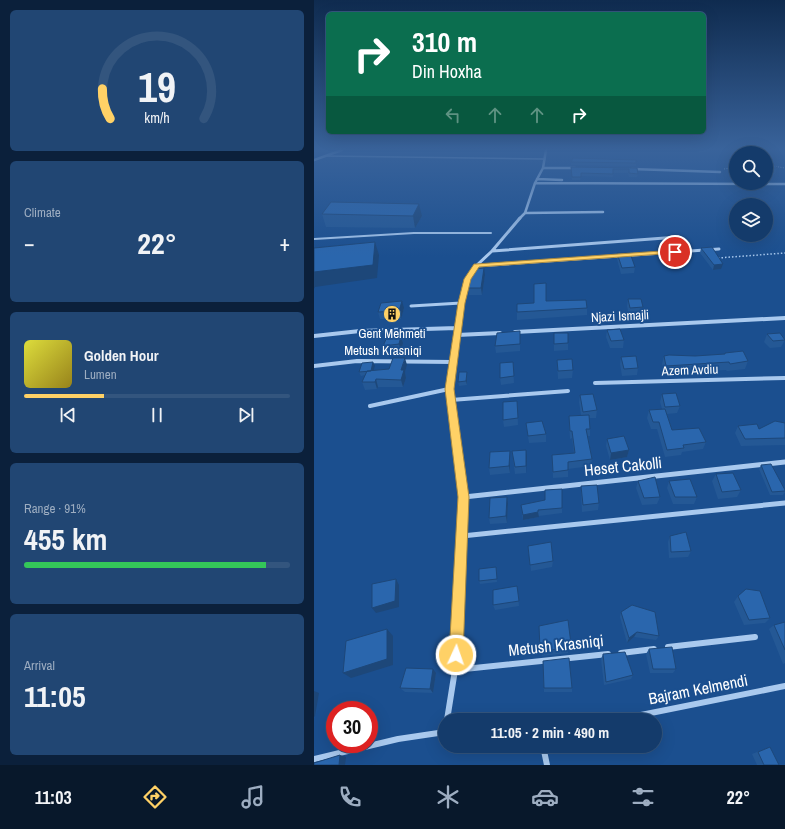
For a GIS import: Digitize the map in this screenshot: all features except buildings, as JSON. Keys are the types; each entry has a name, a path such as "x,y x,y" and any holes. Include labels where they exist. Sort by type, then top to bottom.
{"street":[{"path":"448,713 455,670 464,497 449,389 461,303 467,279 476,266 492,251 525,212 534,186"},
{"path":"525,212 603,212"},
{"path":"492,251 678,237"},
{"path":"476,266 719,249"},
{"path":"411,306 461,303"},
{"name":"Njazi Ismajli","path":"512,332 785,318"},
{"path":"314,336 360,331 457,328"},
{"path":"457,335 504,333"},
{"name":"Metush Krasniqi","path":"314,366 357,361 453,362"},
{"name":"Azem Avdiu","path":"595,382 785,378"},
{"path":"370,406 449,389"},
{"path":"451,400 568,391"},
{"name":"Heset Cakolli","path":"464,497 785,462"},
{"path":"462,536 785,503"},
{"name":"Metush Krasniqi","path":"455,670 755,637"},
{"name":"Bajram Kelmendi","path":"651,713 785,686"},
{"path":"314,759 398,739 438,732"},
{"path":"544,753 547,765"}],"lane":[{"path":"314,239 414,233 491,232"}],"path":[{"path":"716,259 785,253"}],"place":[{"name":"Gent Mehmeti","path":"392,314"}],"route":[{"path":"456,655 464,497 449,389 461,303 467,279 476,266 675,252"}]}
